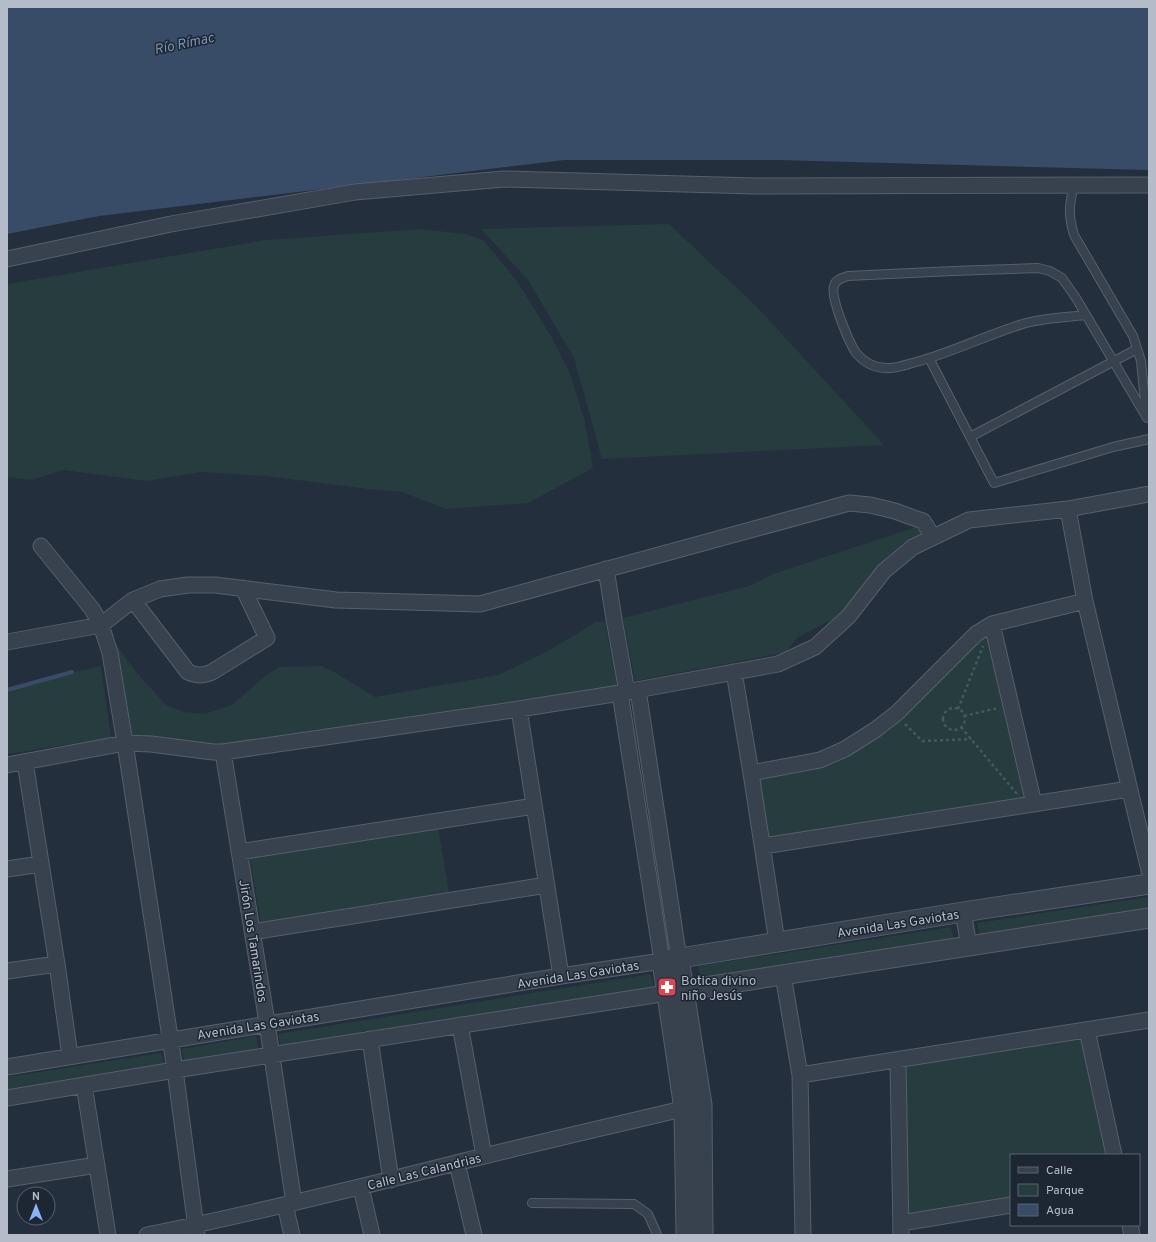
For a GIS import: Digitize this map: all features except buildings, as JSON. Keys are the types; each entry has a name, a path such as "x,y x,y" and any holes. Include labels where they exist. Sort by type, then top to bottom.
{"street":[{"path":"7,258 172,224 355,192 504,179 754,186 1149,185"},
{"path":"7,765 125,743 151,744 223,752 519,710 628,692 778,664 815,647 848,617 884,571 912,546 968,520 1068,509 1149,494"},
{"path":"7,642 100,625 133,600 160,589 188,585 215,585 336,600 480,604 849,502 895,511 923,521 933,537"},
{"path":"1068,509 1086,601 1149,870"},
{"path":"41,546 92,610 100,625 110,656 125,743 175,1070 196,1230"},
{"path":"606,569 628,692 693,1107 703,1235"},
{"path":"133,600 188,672 195,675 204,675 212,672 267,638 243,588"},
{"path":"751,773 820,760 845,749 875,730 897,713 976,634 992,624 1086,601"},
{"path":"992,624 1027,801"},
{"path":"734,672 777,942"},
{"path":"519,710 561,976"},
{"name":"Jirón Los Tamarindos","path":"223,752 272,1055 292,1235"},
{"path":"25,762 70,1056"},
{"path":"762,846 1027,801 1129,789"},
{"path":"239,852 534,806"},
{"path":"7,869 41,864"},
{"name":"Avenida Las Gaviotas","path":"7,1067 561,976 1149,884"},
{"path":"252,932 547,885"},
{"path":"963,912 969,946"},
{"path":"7,1098 370,1039 1149,918"},
{"path":"7,971 57,964"},
{"path":"783,975 800,1075 803,1235"},
{"path":"800,1075 1149,1020"},
{"path":"460,1025 484,1156"},
{"path":"1087,1030 1114,1154"},
{"path":"370,1039 391,1180"},
{"path":"898,1060 901,1229 1010,1205"},
{"path":"84,1085 108,1235"},
{"path":"686,1235 693,1107"},
{"name":"Calle Las Calandrias","path":"147,1235 196,1230 289,1204 693,1107"},
{"path":"457,1163 474,1235"},
{"path":"7,1179 97,1165"},
{"path":"361,1187 372,1235"}],"lane":[{"path":"1074,185 1069,210 1069,217 1074,234 1126,324 1137,348 1141,361 1144,403 1148,419"},
{"path":"1086,315 1060,317 1026,323 929,358 892,368 878,368 857,354 840,319 834,299 834,286 838,280 848,276 1038,268 1050,271 1062,278 1076,298 1148,419"},
{"path":"970,437 1137,348"},
{"path":"929,358 994,483 1113,447 1149,439"},
{"path":"532,1203 634,1204 648,1214 657,1235"}],"path":[{"path":"958,709 984,644"},
{"path":"964,716 1001,707"},
{"path":"950,709 958,709 961,711 964,716 961,727 953,729 946,726 944,722 944,714 946,711 950,709"},
{"path":"902,720 922,741 971,739"},
{"path":"961,727 1027,801"}],"green space":[{"path":"669,224 757,307 884,445 602,459 574,358 528,280 481,229"},
{"path":"421,229 465,234 483,240 517,281 551,336 570,374 585,422 593,468 528,503 446,509 402,492 266,476 201,472 147,481 63,470 32,480 7,477 7,284 266,240"},
{"path":"919,526 925,537 881,569 836,618 798,637 786,652 635,681 623,618 749,586 773,574"},
{"path":"596,622 605,622 617,686 217,745 180,740 129,738 114,642 137,673 166,705 184,712 204,714 232,705 265,676 279,667 321,666 336,673 375,697 498,675 548,651"},
{"path":"986,638 991,643 1027,797 1024,802 768,838 759,778 839,758 974,642"},
{"path":"101,666 111,738 7,754 7,688"},
{"path":"438,827 449,892 261,923 250,857"},
{"path":"1148,897 1149,913 981,939 977,923"},
{"path":"951,927 954,943 701,983 698,966"},
{"path":"651,974 655,991 281,1049 278,1034"},
{"path":"1078,1034 1084,1039 1110,1154 1010,1154 1010,1200 910,1216 906,1213 904,1070 908,1064"},
{"path":"256,1036 259,1052 185,1065 182,1049"},
{"path":"161,1053 165,1068 7,1093 7,1077"}],"water":[{"name":"Río Rímac","path":"7,7 1149,7 1149,170 778,160 564,160 99,216 7,234"}],"waterway":[{"path":"7,690 72,672"}],"place":[{"name":"Botica divino niño Jesús","path":"667,987"}]}
